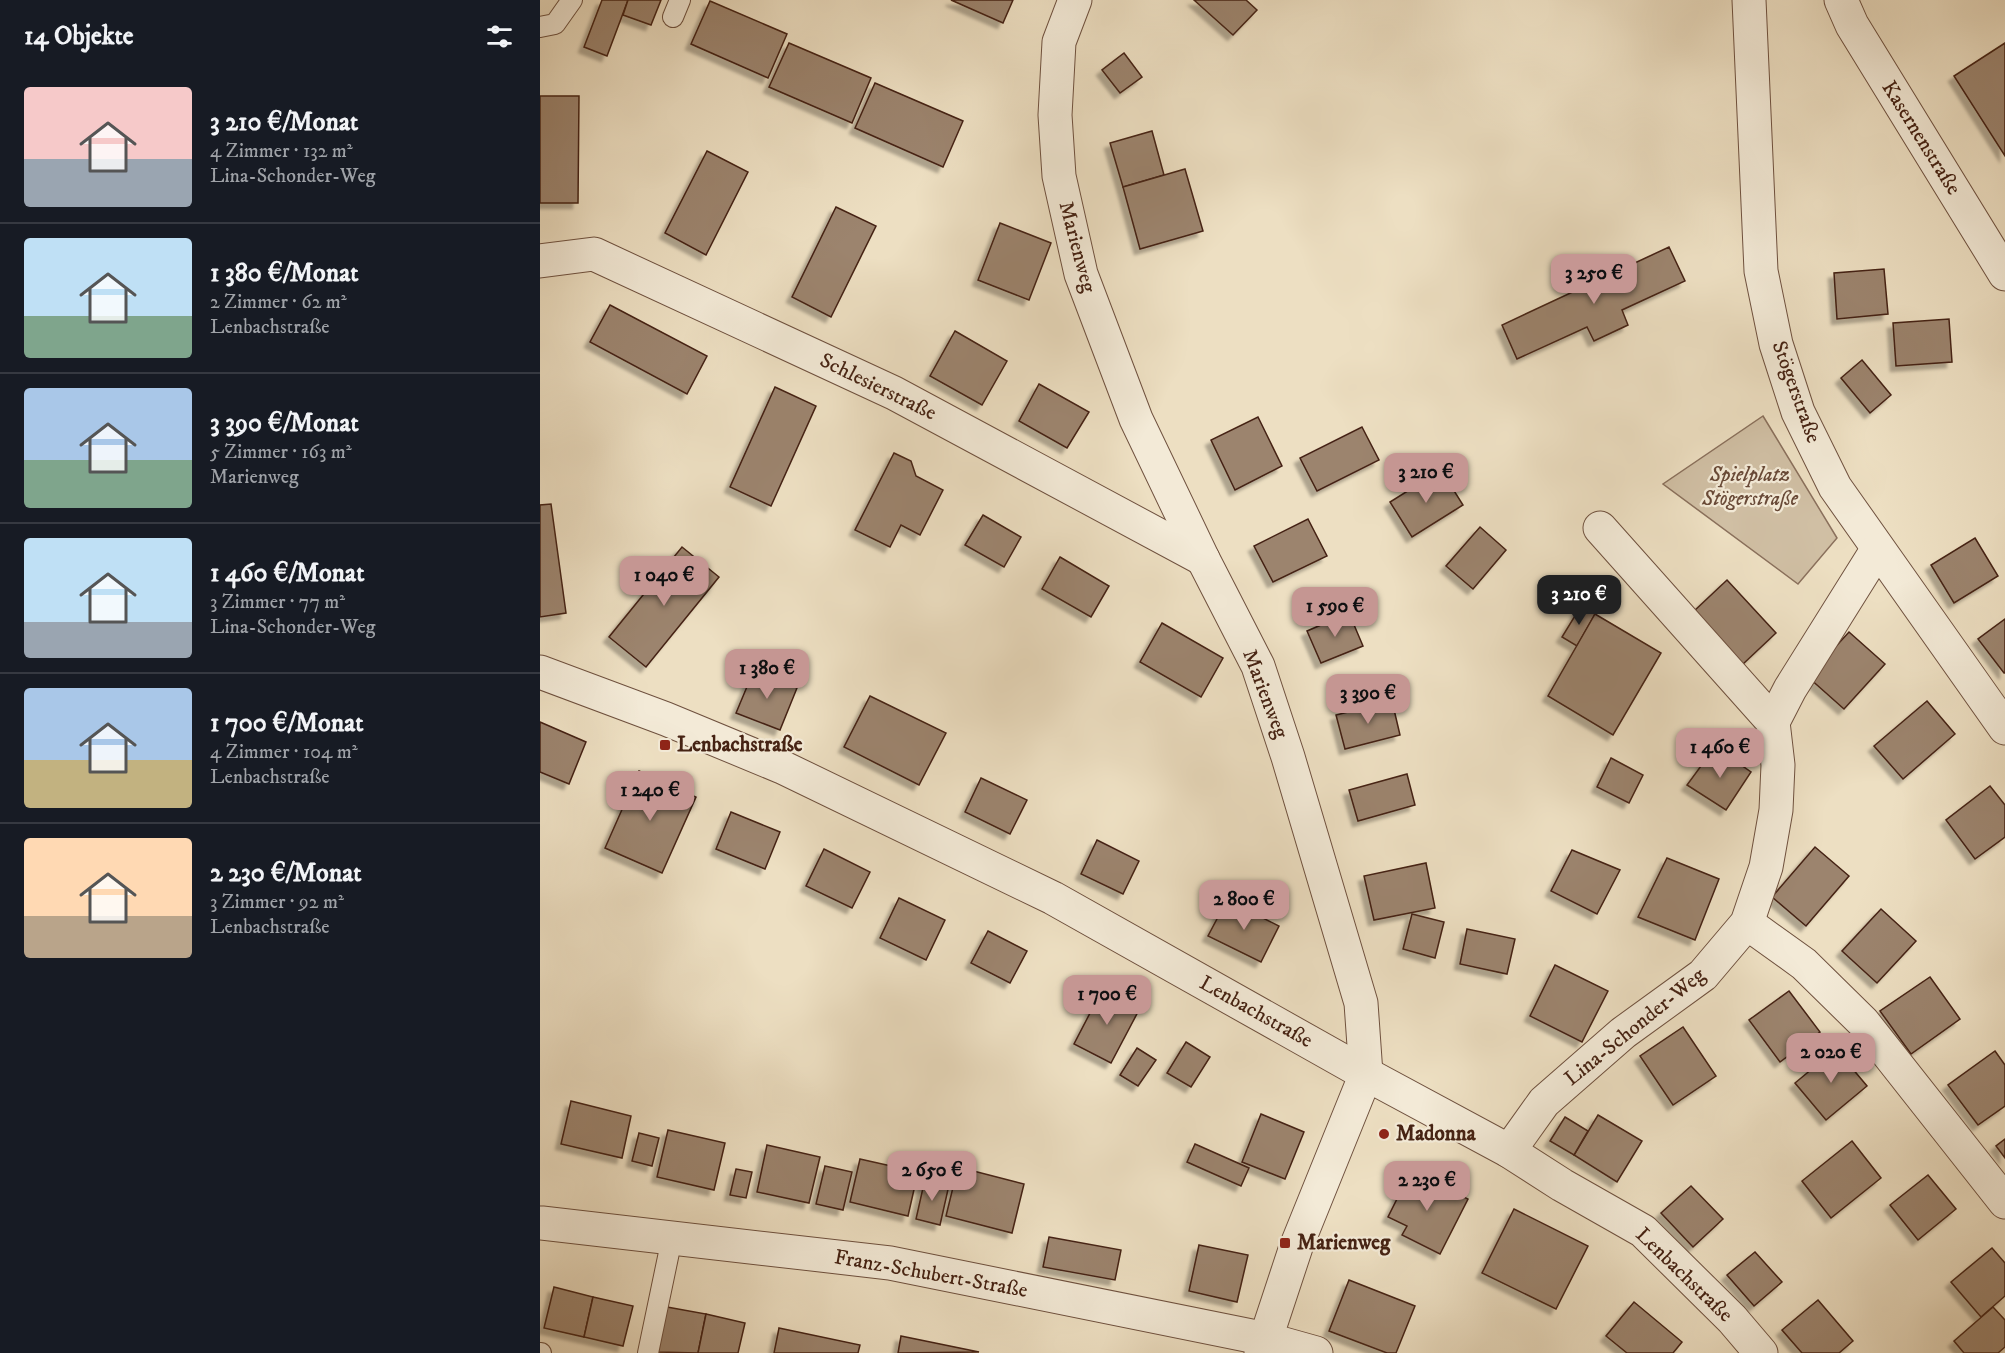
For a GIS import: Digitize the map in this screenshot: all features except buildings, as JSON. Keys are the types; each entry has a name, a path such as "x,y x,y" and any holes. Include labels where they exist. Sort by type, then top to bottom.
{"street":[{"name":"Marienweg","path":"1075,0 1059,42 1055,115 1059,176 1081,274 1136,419 1203,560 1258,666 1288,757 1361,1003 1366,1074 1296,1247 1263,1346"},
{"name":"Stögerstraße","path":"1749,0 1761,271 1776,344 1798,412 1835,487 1877,550 2005,728"},
{"name":"Kasernenstraße","path":"1840,0 1852,25 2005,274"},
{"name":"Schlesierstraße","path":"540,261 594,254 894,393 1203,560"},
{"path":"1600,528 1773,722 1790,689 1877,550"},
{"name":"Lenbachstraße","path":"540,672 666,719 782,767 1053,898 1366,1074 1509,1151 1562,1185 1643,1231 1732,1319 1761,1353"},
{"name":"Lina-Schonder-Weg","path":"1509,1151 1544,1102 1623,1033 1703,975 1747,923 1766,867 1776,810 1778,765 1773,722"},
{"path":"1747,923 1804,964 1863,1022 2005,1202"},
{"name":"Franz-Schubert-Straße","path":"542,1223 890,1263 1263,1346 1316,1353"}],"lane":[{"path":"540,27 555,24 572,0"},
{"path":"648,1353 672,1238"}],"green space":[{"name":"Spielplatz Stögerstraße","path":"1763,416 1837,538 1798,584 1663,484"}],"place":[{"name":"Lenbachstraße","path":"665,745"},
{"name":"Madonna","path":"1384,1134"},
{"name":"Marienweg","path":"1285,1243"}]}
